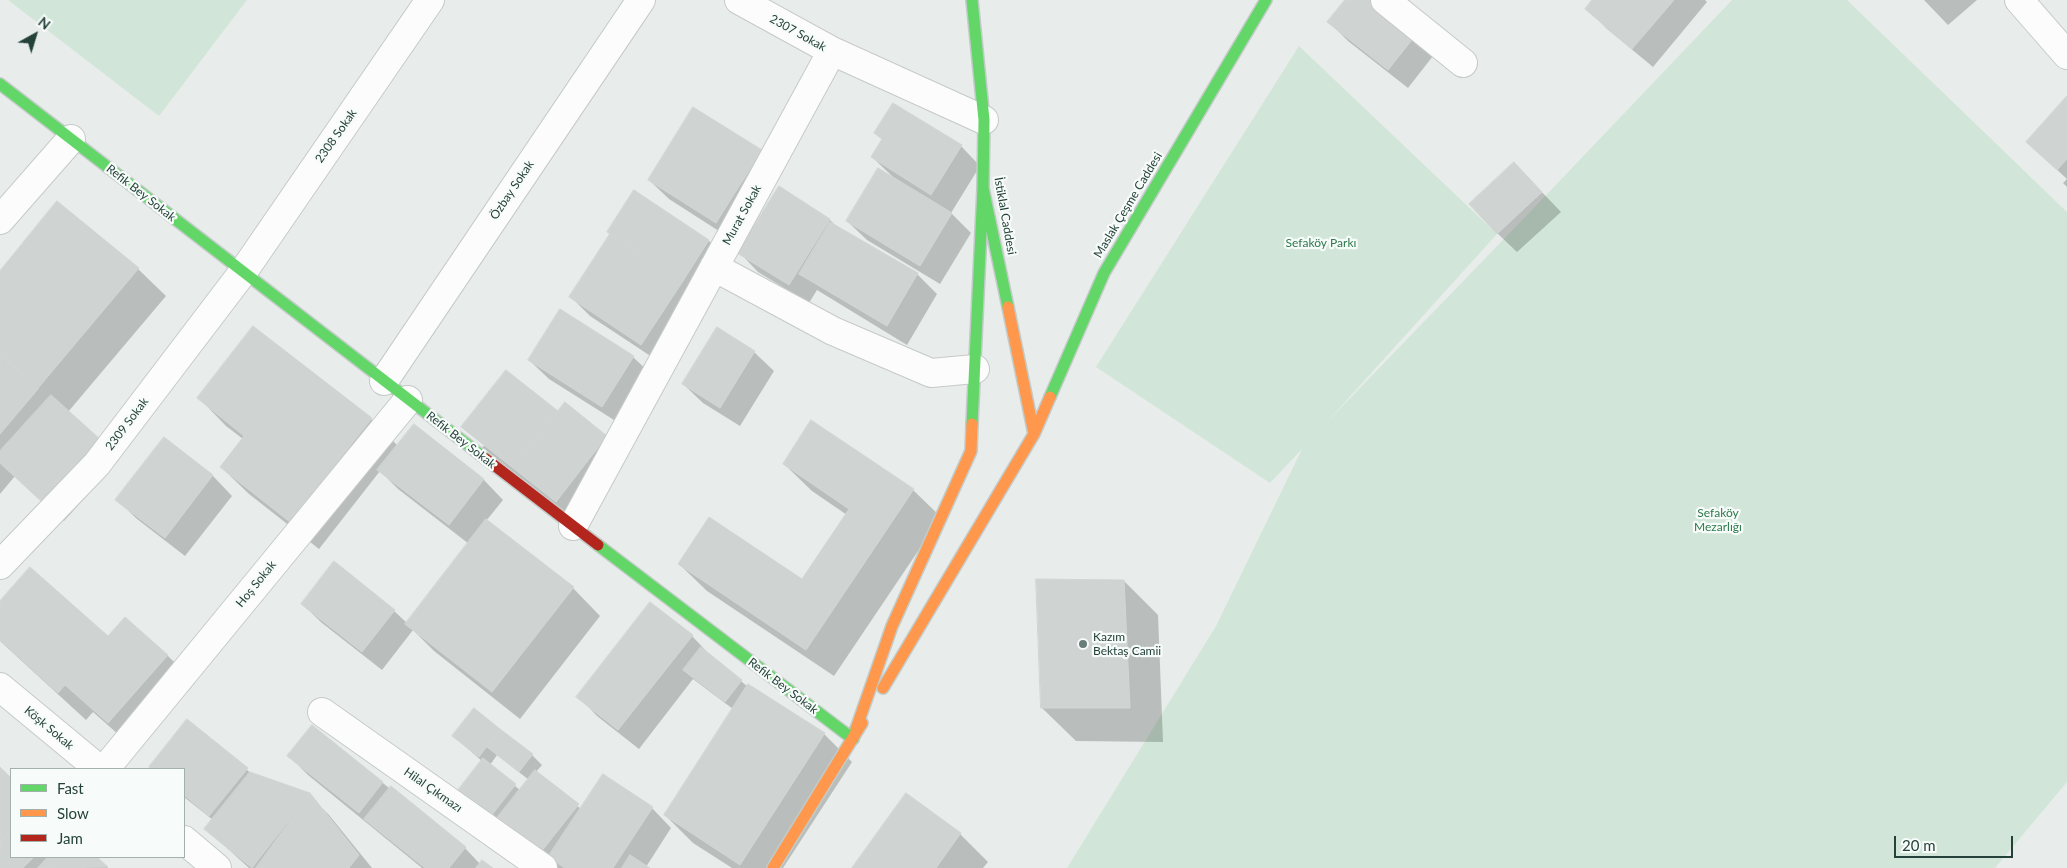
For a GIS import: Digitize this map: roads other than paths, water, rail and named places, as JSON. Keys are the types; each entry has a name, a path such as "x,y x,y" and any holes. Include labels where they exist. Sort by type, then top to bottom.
{"street":[{"name":"2308 Sokak","path":"243,272 430,0"},
{"name":"Özbay Sokak","path":"384,381 641,0"},
{"name":"2307 Sokak","path":"739,0 832,51"},
{"name":"İstiklal Caddesi","path":"972,0 984,120 983,188 1034,434"},
{"name":"Maslak Çeşme Caddesi","path":"853,739 1034,434 1104,273 1266,0"},
{"path":"1385,0 1463,63"},
{"path":"2019,0 2067,55"},
{"path":"832,51 984,120"},
{"name":"Murat Sokak","path":"573,526 832,51"},
{"name":"Refik Bey Sokak","path":"0,84 408,400 853,739"},
{"path":"0,220 71,139"},
{"path":"773,868 853,739 892,626 971,451 983,188"},
{"path":"714,267 833,331 931,372 974,369"},
{"name":"2309 Sokak","path":"0,565 97,464 243,272"},
{"name":"Hoş Sokak","path":"106,768 408,400"},
{"name":"Köşk Sokak","path":"0,687 97,768"},
{"name":"Hilal Çıkmazı","path":"322,712 544,868"},
{"path":"185,841 217,868"}],"place":[{"name":"Kazım Bektaş Camii","path":"1083,644"}],"park label":[{"name":"Sefaköy Parkı","path":"1321,243"},
{"name":"Sefaköy Mezarlığı","path":"1718,520"}]}
